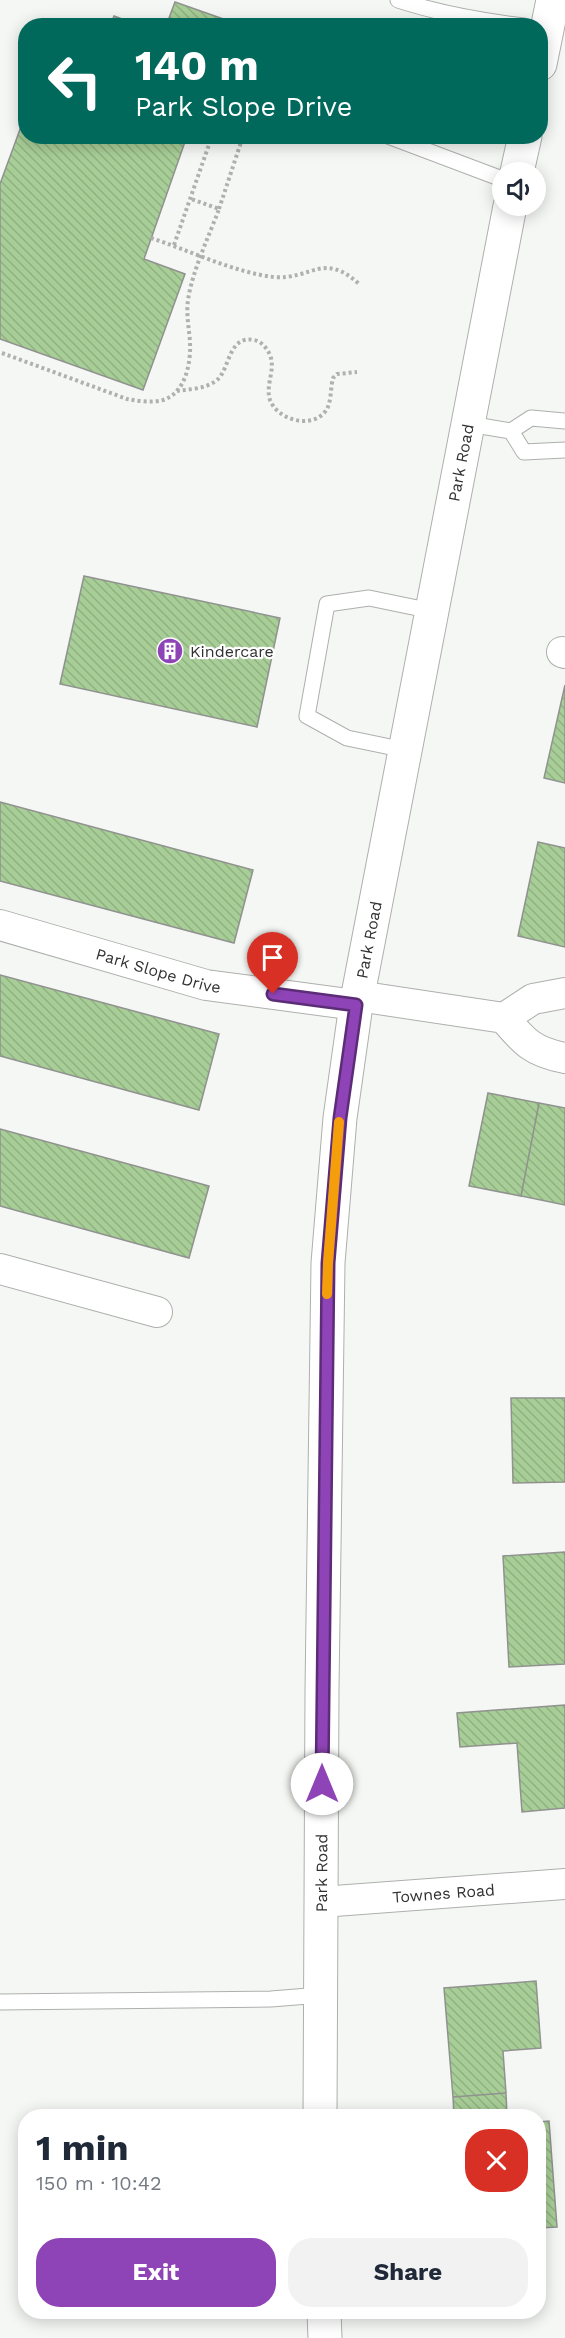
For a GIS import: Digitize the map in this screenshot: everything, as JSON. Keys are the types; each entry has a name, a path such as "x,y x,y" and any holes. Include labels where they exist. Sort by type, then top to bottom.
{"main road":[{"path":"519,162 523,144"},
{"name":"Park Road","path":"320,2109 328,1263 340,1118 357,1000 508,216"},
{"path":"324,2319 325,2338"}],"street":[{"name":"Park Slope Drive","path":"0,925 206,985 504,1018"},
{"path":"565,993 533,999 504,1018 523,1041 547,1055 565,1058"},
{"path":"0,1269 157,1312"},
{"name":"Townes Road","path":"321,1902 565,1884"}],"lane":[{"path":"398,0 464,16 502,18"},
{"path":"409,144 492,175"},
{"path":"469,424 511,431 531,418 565,421"},
{"path":"511,431 524,452 565,450"},
{"path":"405,750 347,738 307,716 327,604 369,598 432,611"},
{"path":"0,2002 271,1999 321,1995"}],"path":[{"path":"174,245 209,144"},
{"path":"2,354 127,399 145,402 162,400 173,395 186,372 189,357 188,301 240,144"},
{"path":"190,199 219,209"},
{"path":"151,238 247,272 284,278 318,268 330,267 348,273 359,284"},
{"path":"177,391 211,385 219,378 235,346 244,340 254,340 268,350 272,366 269,398 286,417 308,421 324,414 333,378 337,374 357,372"}],"building":[{"path":"175,2 220,18 169,18"},
{"path":"18,135 18,144 184,144 144,259 185,274 143,390 0,339 0,184"},
{"name":"Kindercare","path":"84,576 280,618 257,727 60,684"},
{"path":"565,685 565,783 544,778"},
{"path":"0,802 253,870 234,943 0,881"},
{"path":"538,842 565,848 565,947 518,936"},
{"path":"0,975 219,1034 199,1110 0,1056"},
{"path":"488,1093 539,1103 521,1196 469,1186"},
{"path":"539,1103 565,1108 565,1205 521,1196"},
{"path":"0,1129 209,1186 189,1258 0,1206"},
{"path":"511,1398 565,1398 565,1482 513,1483"},
{"path":"565,1552 565,1664 509,1667 503,1556"},
{"path":"565,1705 565,1808 522,1812 517,1743 460,1747 457,1713"},
{"path":"536,1981 541,2048 503,2051 506,2093 453,2097 444,1988"},
{"path":"506,2093 507,2109 454,2109 453,2097"},
{"path":"546,2121 549,2121 557,2227 546,2228"}],"slow traffic":[{"path":"327,1294 339,1122"}],"place":[{"name":"Kindercare","path":"170,651"}],"route":[{"path":"273,994 356,1005 340,1118 328,1263 322,1784"}]}
